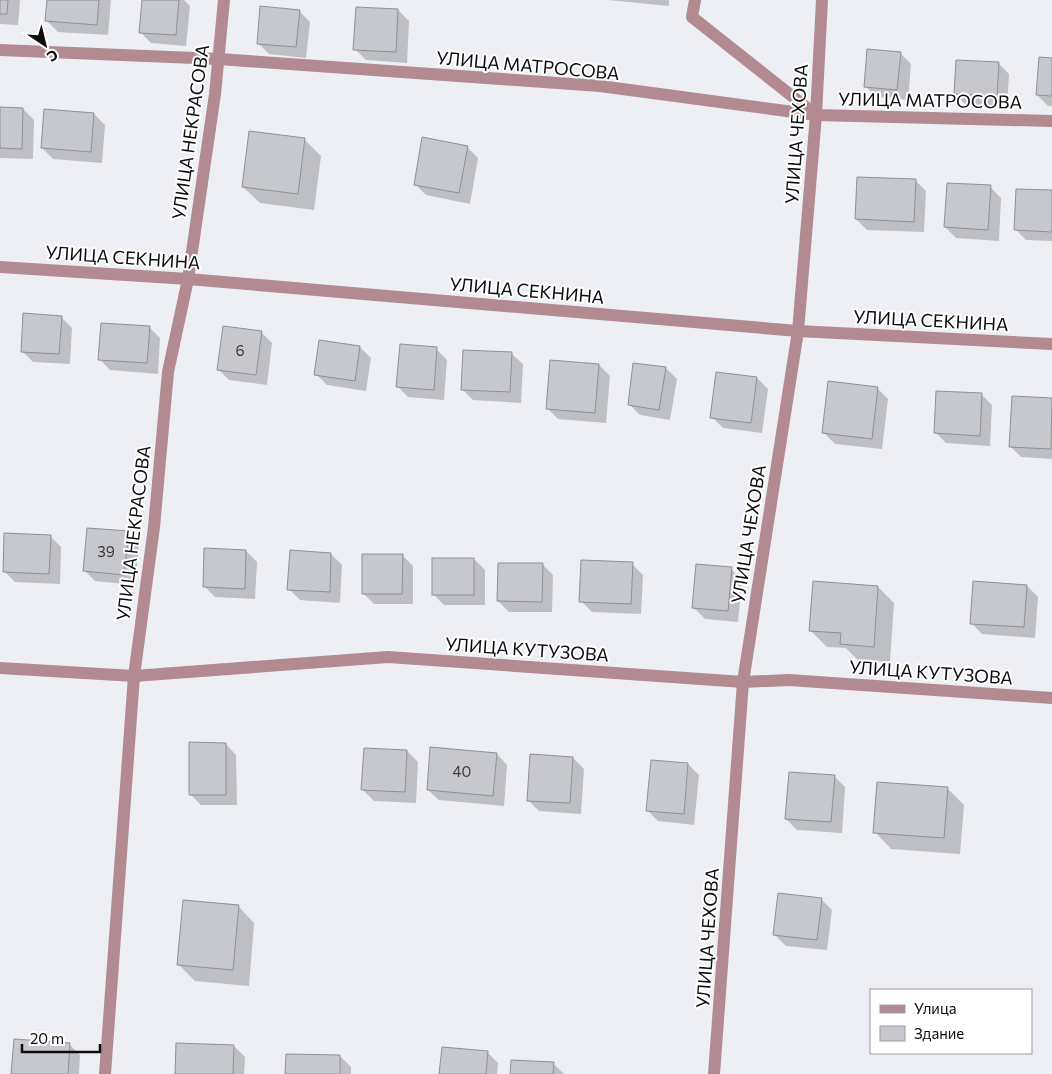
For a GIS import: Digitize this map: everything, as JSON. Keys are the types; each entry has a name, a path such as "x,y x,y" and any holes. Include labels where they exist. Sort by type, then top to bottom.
{"street":[{"name":"УЛИЦА НЕКРАСОВА","path":"105,1074 134,676 154,527 168,372 188,279 219,60 224,0"},
{"path":"695,0 692,17 816,115"},
{"name":"УЛИЦА ЧЕХОВА","path":"714,1074 743,682 798,331 816,115 822,0"},
{"name":"УЛИЦА МАТРОСОВА","path":"0,50 219,60 600,86 816,115 1052,120"},
{"name":"УЛИЦА СЕКНИНА","path":"0,267 188,279 798,331 1052,344"},
{"name":"УЛИЦА КУТУЗОВА","path":"0,668 134,676 388,657 743,682 789,680 1052,698"}],"building":[{"path":"0,0 8,0 7,14 0,14"},
{"path":"47,0 99,0 97,25 45,21"},
{"path":"142,0 179,0 176,35 139,33"},
{"path":"260,6 300,10 296,47 257,44"},
{"path":"356,7 398,9 396,52 353,50"},
{"path":"867,49 901,52 897,90 864,87"},
{"path":"1039,57 1052,58 1052,96 1036,95"},
{"path":"956,60 999,62 997,96 954,94"},
{"path":"0,107 23,108 22,149 0,148"},
{"path":"44,109 94,113 91,152 41,148"},
{"path":"249,131 305,138 298,194 242,187"},
{"path":"422,137 468,146 459,193 414,185"},
{"path":"857,177 916,179 914,222 855,219"},
{"path":"947,183 991,185 988,230 944,227"},
{"path":"1016,189 1052,190 1052,232 1014,230"},
{"path":"23,313 62,316 59,354 21,352"},
{"path":"101,323 150,326 147,363 98,360"},
{"path":"223,326 262,331 256,375 217,370"},
{"path":"319,340 360,346 355,381 314,375"},
{"path":"400,344 437,347 434,390 396,387"},
{"path":"463,350 512,352 510,392 461,390"},
{"path":"550,360 599,364 595,413 546,409"},
{"path":"633,363 666,367 659,410 628,405"},
{"path":"716,372 757,377 751,423 710,418"},
{"path":"828,381 878,387 872,439 822,433"},
{"path":"936,391 982,393 980,436 934,433"},
{"path":"1012,396 1052,398 1051,449 1009,447"},
{"path":"87,528 129,531 124,575 83,571"},
{"path":"4,533 51,535 49,574 3,572"},
{"path":"204,548 246,550 245,589 203,587"},
{"path":"290,550 331,553 330,592 287,590"},
{"path":"362,554 403,554 402,594 362,594"},
{"path":"432,558 474,558 474,595 432,595"},
{"path":"581,560 633,562 631,604 579,602"},
{"path":"498,563 543,563 542,602 497,601"},
{"path":"696,564 732,567 728,611 692,608"},
{"path":"813,581 878,586 874,647 840,644 841,633 809,631"},
{"path":"973,581 1027,585 1024,627 970,624"},
{"path":"189,742 226,743 226,795 189,795"},
{"path":"430,747 497,753 493,796 427,790"},
{"path":"364,748 407,750 405,792 361,790"},
{"path":"530,754 573,757 570,803 527,801"},
{"path":"651,760 688,763 684,814 646,811"},
{"path":"789,772 835,775 831,822 785,819"},
{"path":"877,782 948,787 944,838 873,833"},
{"path":"778,893 822,898 817,940 773,935"},
{"path":"183,900 239,905 233,970 177,965"},
{"path":"14,1039 70,1043 68,1074 11,1074"},
{"path":"176,1043 234,1045 233,1074 175,1074"},
{"path":"442,1047 488,1051 486,1074 439,1074"},
{"path":"286,1054 340,1055 340,1074 285,1074"},
{"path":"511,1060 554,1062 553,1074 510,1074"}]}
